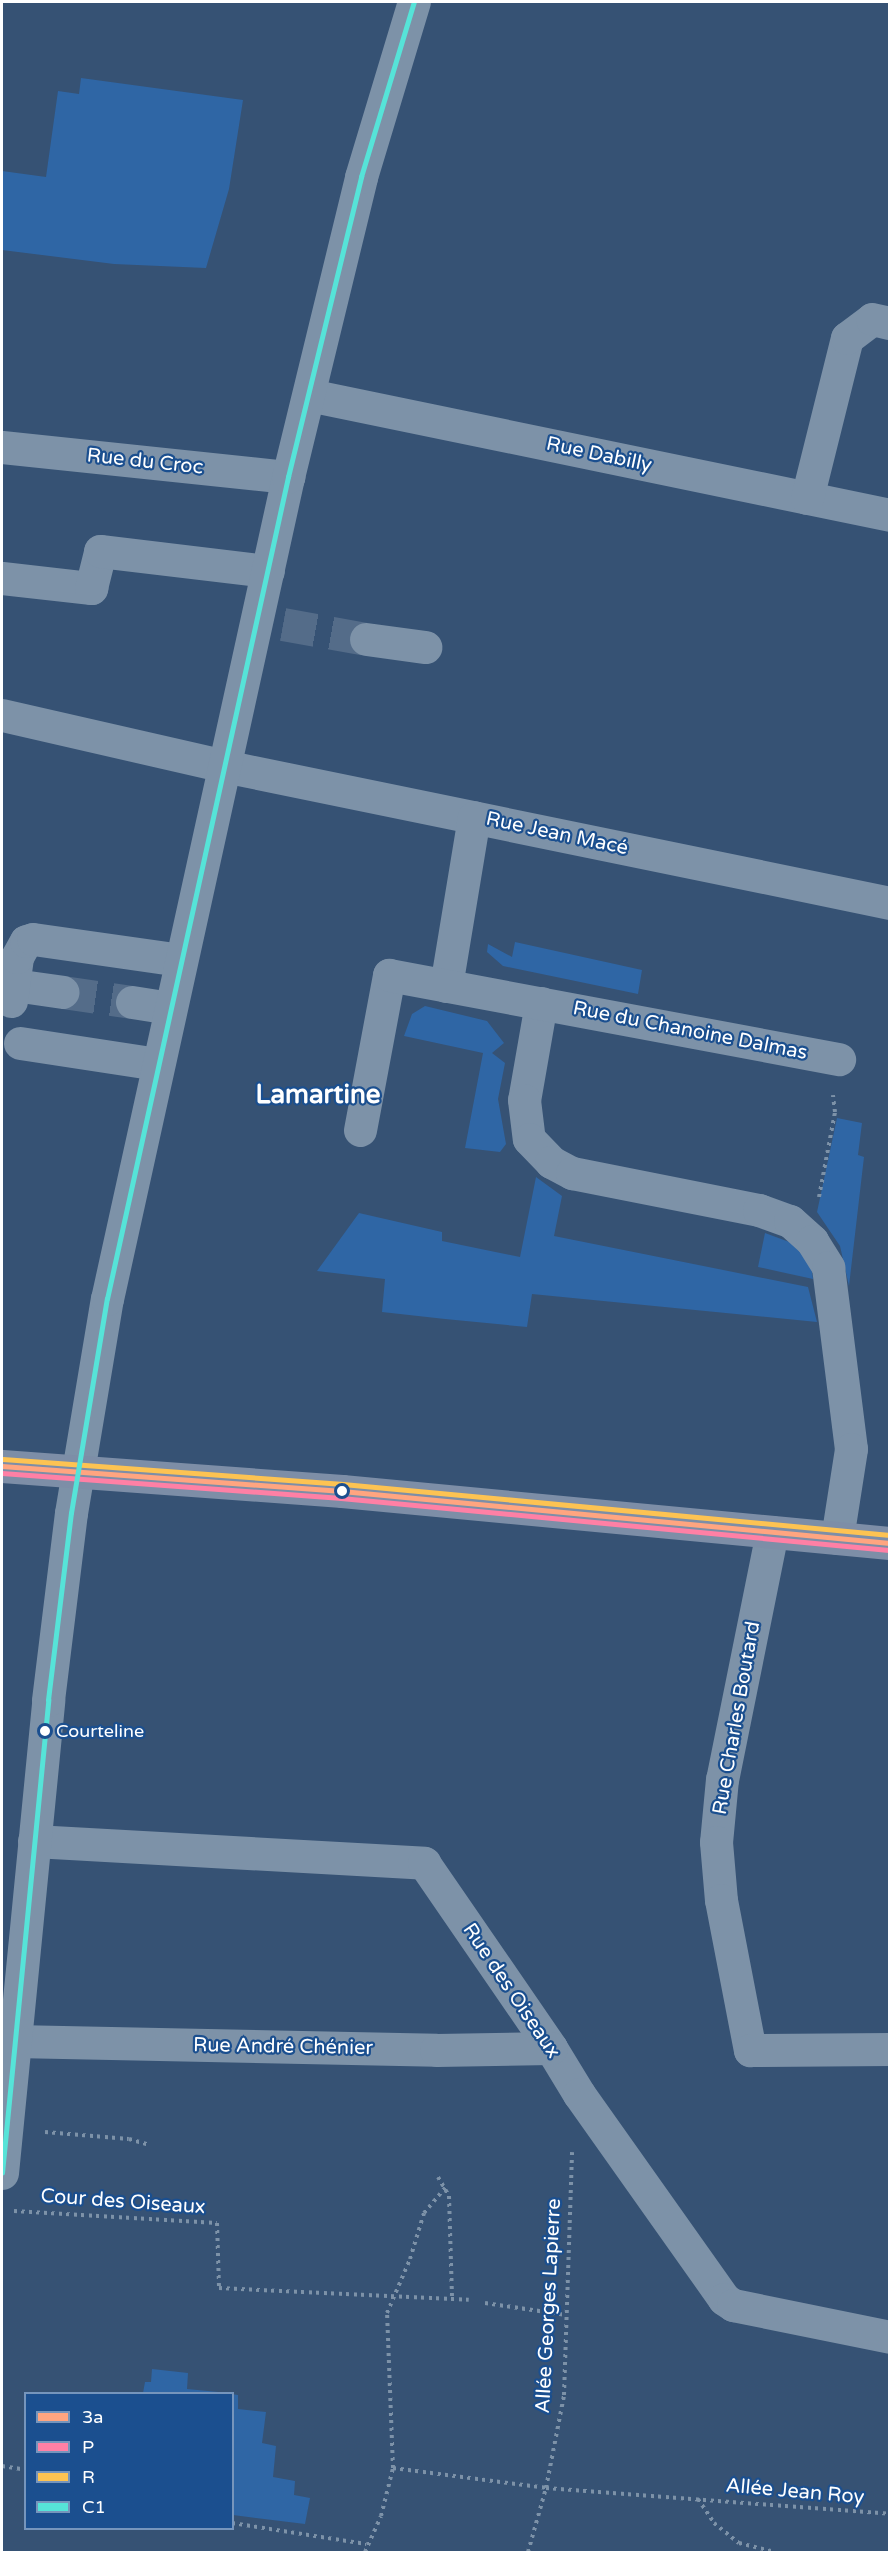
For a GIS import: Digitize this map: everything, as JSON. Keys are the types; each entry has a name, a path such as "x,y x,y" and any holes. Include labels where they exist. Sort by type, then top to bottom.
{"main road":[{"path":"2,1466 342,1491 890,1544"}],"street":[{"path":"2,2173 4,2132 48,1700 79,1473 107,1299 169,1008 224,766 270,622 268,571 288,477 361,177 414,2"},
{"path":"807,498 847,338 872,319 890,323"},
{"name":"Rue Dabilly","path":"309,395 890,515"},
{"name":"Rue du Croc","path":"2,447 288,477"},
{"path":"2,578 91,588 100,551 268,571"},
{"path":"366,639 425,647"},
{"name":"Rue Jean Macé","path":"2,715 224,766 890,903"},
{"path":"446,986 474,817"},
{"path":"63,992 12,993 17,957 26,941 33,939 180,960"},
{"name":"Rue du Chanoine Dalmas","path":"360,1130 389,975 839,1059"},
{"path":"132,1002 169,1008"},
{"path":"541,1003 524,1100 529,1138 551,1162 572,1173 759,1210 795,1226 828,1267 849,1412 851,1449 837,1538"},
{"path":"20,1043 157,1065"},
{"name":"Rue Charles Boutard","path":"772,1532 722,1779 716,1842 721,1900 750,2050 890,2049"},
{"name":"Rue des Oiseaux","path":"34,1841 424,1863 551,2048 579,2094 724,2299 733,2305 890,2337"},
{"name":"Rue André Chénier","path":"15,2041 436,2050 551,2048"}],"path":[{"path":"795,1226 816,1209 835,1112 832,1100 839,1059"},
{"name":"Allée Georges Lapierre","path":"528,2553 546,2488 564,2395 572,2134 579,2094"},
{"path":"4,2132 129,2139 147,2144"},
{"path":"438,2177 449,2196 452,2297"},
{"path":"365,2553 366,2544 381,2516 393,2468 394,2407 385,2329 394,2297 410,2259 421,2217 445,2188"},
{"name":"Cour des Oiseaux","path":"2,2210 217,2223 219,2288 394,2297"},
{"path":"394,2297 452,2297 468,2300"},
{"path":"485,2303 566,2315"},
{"path":"2,2466 24,2470"},
{"name":"Allée Jean Roy","path":"393,2468 546,2488 890,2514"},
{"name":"Allée Jean Roy","path":"698,2499 714,2523 739,2543 774,2553"},
{"path":"234,2523 366,2544"}],"shaded area":[{"path":"81,78 243,100 229,189 206,268 114,264 2,250 2,171 46,177 58,91 79,94"},
{"path":"515,942 642,970 638,994 503,966 487,952 488,944 512,957"},
{"path":"425,1006 487,1021 504,1043 492,1053 505,1063 498,1099 506,1144 500,1152 465,1148 483,1053 404,1036 412,1014"},
{"path":"837,1118 862,1123 858,1155 864,1157 849,1286 840,1246 817,1212"},
{"path":"536,1177 562,1196 554,1236 808,1287 817,1322 532,1294 527,1327 445,1319 382,1312 385,1279 317,1271 359,1213 442,1232 442,1241 520,1257"},
{"path":"765,1233 792,1243 810,1259 813,1279 758,1267"},
{"path":"152,2369 188,2373 187,2389 218,2392 143,2392 145,2382 151,2382"},
{"path":"234,2394 238,2395 238,2409 266,2412 262,2443 276,2446 273,2477 295,2481 294,2495 310,2498 305,2524 234,2515"}],"tunnel":[{"path":"283,624 366,639"},
{"path":"63,992 132,1002"}],"transit line":[{"name":"C1","path":"2,2173 48,1700 71,1513 107,1299 288,477 361,177 414,2"},
{"name":"R","path":"3,1459 343,1484 890,1535"},
{"name":"3a","path":"2,1466 342,1491 890,1543"},
{"name":"P","path":"2,1473 341,1498 889,1550"}],"place":[{"name":"Courteline","path":"45,1731"}],"district":[{"name":"Lamartine","path":"318,1095"}]}
